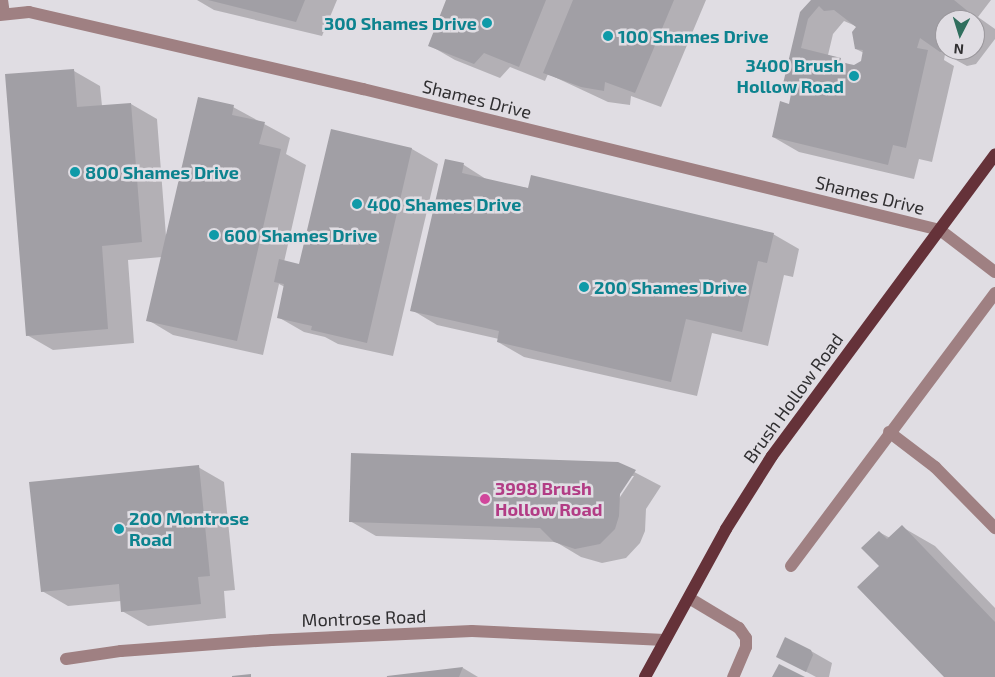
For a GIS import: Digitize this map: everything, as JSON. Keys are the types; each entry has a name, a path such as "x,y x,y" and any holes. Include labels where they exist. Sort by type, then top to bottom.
{"main road":[{"name":"Brush Hollow Road","path":"645,677 726,529 772,456 995,155"}],"street":[{"name":"Shames Drive","path":"2,0 2,15 29,12 363,89 940,230"},
{"path":"940,230 995,272"},
{"path":"791,566 889,432 995,293"},
{"path":"889,432 935,467 995,528"},
{"path":"689,598 739,628 746,638 746,648 733,677"},
{"name":"Montrose Road","path":"66,659 121,651 272,640 472,631 665,640"}],"building":[{"path":"208,0 305,0 296,22"},
{"name":"300 Shames Drive","path":"446,0 546,0 519,67 484,53 474,64 428,46"},
{"name":"100 Shames Drive","path":"573,0 674,0 635,93 605,82 604,91 581,87 543,73"},
{"name":"3400 Brush Hollow Road","path":"811,0 954,0 966,10 935,10 935,48 920,38 917,48 928,50 906,148 893,145 888,165 772,137 780,101 789,104 792,89 782,88 800,12","holes":["819,6 824,11 834,10 856,27 852,32 855,49 863,50 861,61 854,65 840,62 841,58 801,48 808,19"]},
{"name":"800 Shames Drive","path":"74,69 77,107 131,103 142,242 102,246 108,329 26,336 5,74"},
{"name":"600 Shames Drive","path":"198,97 234,105 232,115 265,122 259,144 281,149 237,341 146,321"},
{"name":"400 Shames Drive","path":"331,129 412,148 367,343 311,330 312,326 277,318 284,284 274,282 279,259 299,264"},
{"name":"200 Shames Drive","path":"445,159 464,163 462,173 528,188 531,175 774,233 767,263 758,261 742,332 686,319 671,382 497,342 499,331 410,311"},
{"name":"3998 Brush Hollow Road","path":"351,453 618,462 636,470 620,494 619,516 615,529 600,544 575,549 554,542 540,528 349,522"},
{"name":"200 Montrose Road","path":"199,465 210,576 198,577 201,604 121,612 119,584 41,592 29,482"},
{"path":"902,525 995,622 995,677 944,677 857,587 879,566 861,548 879,531 887,539"},
{"path":"785,637 811,650 813,655 806,672 776,657"},
{"path":"779,664 805,677 772,677"},
{"path":"463,667 459,677 387,677 387,676"},
{"path":"251,674 251,677 232,677 232,676"}],"place":[{"name":"300 Shames Drive","path":"487,23"},
{"name":"100 Shames Drive","path":"608,36"},
{"name":"3400 Brush Hollow Road","path":"854,76"},
{"name":"800 Shames Drive","path":"75,172"},
{"name":"400 Shames Drive","path":"357,204"},
{"name":"600 Shames Drive","path":"214,235"},
{"name":"200 Shames Drive","path":"584,287"},
{"name":"3998 Brush Hollow Road","path":"485,499"},
{"name":"200 Montrose Road","path":"119,529"}]}
